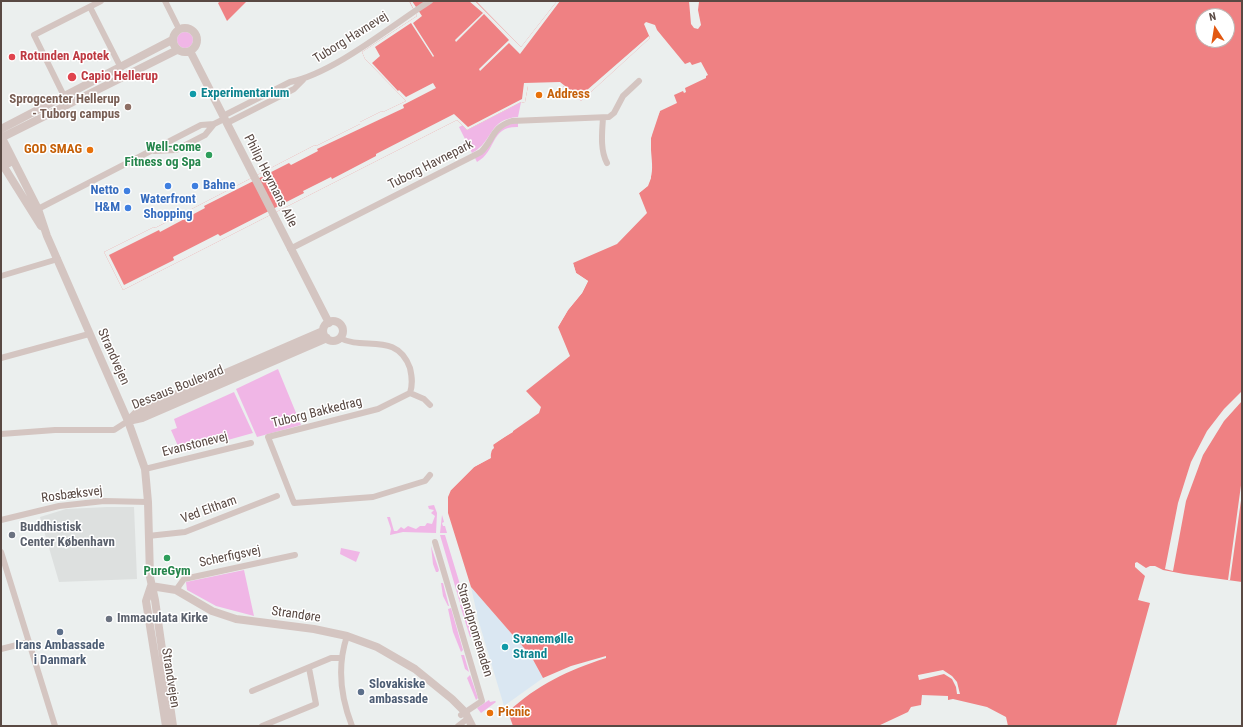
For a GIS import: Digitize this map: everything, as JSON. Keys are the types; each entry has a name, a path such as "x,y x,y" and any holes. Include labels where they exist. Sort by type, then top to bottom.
{"street":[{"path":"66,100 34,35 101,1"},
{"path":"164,1 179,29"},
{"name":"Tuborg Havnevej","path":"38,209 201,126 214,124 225,119 290,82 303,80 331,66 430,1"},
{"path":"90,7 121,68"},
{"path":"1,129 66,100 177,50 183,52 190,51 197,43 195,33 186,28 179,29 174,34 172,40 121,68 66,100 1,137"},
{"path":"172,40 177,50"},
{"name":"Philip Heymans Alle","path":"190,51 328,322"},
{"path":"607,163 604,157 602,141 603,118 614,113 623,96 639,81"},
{"name":"Tuborg Havnepark","path":"290,249 481,152 496,130 506,123 512,121 603,118"},
{"name":"Tuborg Havnevej","path":"153,151 176,150 205,135 214,124"},
{"name":"Strandvejen","path":"1,137 38,209 47,236"},
{"path":"1,147 24,188 38,209"},
{"name":"Strandvejen","path":"1,162 47,236 58,259 89,334 128,421 145,469 148,502 148,536 151,586 146,602 170,726"},
{"path":"1,276 58,259"},
{"path":"328,322 335,322 340,325 342,333 340,338 334,341 325,335 325,326 328,322"},
{"path":"1,358 89,334"},
{"name":"Dessaus Boulevard","path":"128,421 142,418 325,335"},
{"path":"340,338 349,342 383,344 393,348 408,364 412,379 410,393 424,399 430,405"},
{"name":"Tuborg Bakkedrag","path":"410,393 378,409 268,437 294,503 368,497 386,494 425,481 430,474"},
{"path":"1,434 55,430 114,430 128,421"},
{"name":"Evanstonevej","path":"145,469 251,442"},
{"name":"Ved Eltham","path":"148,536 185,532 277,496"},
{"name":"Rosbæksvej","path":"1,520 59,506 104,501 148,502"},
{"name":"Strandpromenaden","path":"434,542 482,701 466,718"},
{"path":"1,552 55,726"},
{"name":"Scherfigsvej","path":"176,590 184,579 295,554"},
{"name":"Strandøre","path":"151,586 176,590 212,611 236,619 314,628 347,636 377,647 397,657 433,682 466,718"},
{"path":"347,636 342,658 343,690 352,726"},
{"path":"1,649 29,642"},
{"path":"252,691 331,658 342,658"},
{"path":"262,726 316,704 309,668"},
{"path":"458,726 466,718"}],"shaded area":[{"path":"221,1 247,1 227,21 218,3"},
{"path":"409,1 476,1 521,47 557,1 1242,1 1242,582 1184,574 1163,570 1155,566 1146,568 1137,562 1135,563 1135,567 1145,576 1138,600 1150,603 1116,726 1008,726 1006,717 987,707 953,699 948,700 948,696 922,695 921,705 911,707 908,712 878,726 513,726 508,712 519,702 554,679 606,658 606,656 571,666 543,678 531,656 471,587 448,513 448,497 451,490 474,467 490,458 493,445 539,413 541,407 526,391 570,356 558,327 568,310 582,293 588,281 576,273 573,263 617,244 647,213 639,193 649,181 651,175 651,138 654,124 660,111 677,103 674,95 683,91 684,93 686,92 685,88 706,78 708,75 701,62 692,65 690,62 685,64 657,30 655,25 646,22 644,24 650,38 581,101 563,86 528,86 525,102 521,102 467,130 457,120 123,290 104,252 154,227 155,228 315,145 316,146 360,124 360,122 382,111 383,112 406,101 365,59 362,52 417,16"},
{"path":"182,32 188,32 193,37 191,46 188,48 182,48 177,43 177,37"},
{"path":"521,102 518,117 501,122 496,126 484,143 472,153 459,127 463,125 467,130"},
{"path":"518,123 518,127 503,130 494,140 488,152 477,162 475,158 496,132 505,125"},
{"path":"278,369 301,425 257,437 236,389"},
{"path":"234,392 253,433 181,453 171,430 177,428 174,419"},
{"path":"434,505 437,513 436,533 403,532 390,535 391,529 387,517 390,517 394,531 397,531 401,527 404,529 408,526 416,529 420,526 425,526 427,523 432,524 435,516 431,513 434,510 429,509 428,506"},
{"path":"134,507 137,579 59,582 40,517 66,509"},
{"path":"442,515 444,522 442,523 443,526 445,526 447,533 440,533"},
{"path":"440,535 445,535 465,601 460,603"},
{"path":"431,546 439,570 438,572 436,572 433,564"},
{"path":"341,548 360,552 356,562 340,554"},
{"path":"244,570 254,616 216,606 187,590 186,582"},
{"path":"441,583 443,583 449,606 443,596"},
{"path":"466,603 475,635 470,637 460,605"},
{"path":"451,608 463,650 461,652 453,632 448,609"},
{"path":"461,655 464,655 469,672 465,669"},
{"path":"470,675 478,698 476,700 467,678"},
{"path":"489,700 490,702 496,702 481,713 477,708"}],"sand":[{"name":"Svanemølle Strand","path":"471,587 531,656 543,678 504,706 478,619"}],"pier":[{"path":"412,1 422,16 413,23 434,56 433,57 411,23 375,47 380,56 372,63 398,91 399,90 406,97 433,83 436,88 403,105 404,108 317,149 318,151 291,165 289,163 204,206 205,208 160,232 159,230 109,255 124,285 174,260 173,257 218,234 220,236 304,193 303,191 331,177 332,179 376,156 376,154 454,114 468,127 522,99 524,83 560,82 579,97 649,36 650,38 581,101 563,86 528,86 525,102 521,102 467,130 457,120 123,290 104,252 154,227 155,228 315,145 316,146 360,124 360,122 382,111 383,112 406,101 365,59 362,52 417,16 410,2"},
{"path":"469,1 475,1 521,47 557,1 560,1 520,54 509,43 480,71 479,69 509,40 484,14 456,42 455,40 483,13"},
{"path":"689,1 699,2 698,10 701,25 698,29 694,28 691,24"},
{"path":"660,111 651,138 651,178 648,186 639,193 638,191 646,185 650,177 649,137 654,119"},
{"path":"573,263 576,273 588,281 582,293 568,310 558,327 557,325 566,309 581,292 586,281 574,274 571,264"},
{"path":"1242,391 1242,401 1224,421 1203,455 1186,501 1173,571 1165,569 1178,503 1191,462 1207,431 1224,409"},
{"path":"513,428 513,432 493,444 494,448 490,452 491,458 474,467 451,490 450,488 461,475 473,465 488,457 492,443"},
{"path":"1242,478 1242,493 1230,580 1228,580"},
{"path":"943,670 952,676 957,682 960,694 957,694 956,687 952,679 944,674 919,680 918,675"}],"place":[{"name":"Rotunden Apotek","path":"12,57"},
{"name":"Capio Hellerup","path":"72,77"},
{"name":"Experimentarium","path":"193,94"},
{"name":"Address","path":"539,95"},
{"name":"Sprogcenter Hellerup - Tuborg campus","path":"128,107"},
{"name":"GOD SMAG","path":"90,150"},
{"name":"Well-come Fitness og Spa","path":"209,155"},
{"name":"Waterfront Shopping","path":"168,186"},
{"name":"Bahne","path":"195,186"},
{"name":"Netto","path":"127,191"},
{"name":"H&M","path":"128,208"},
{"name":"Buddhistisk Center København","path":"12,535"},
{"name":"PureGym","path":"167,558"},
{"name":"Immaculata Kirke","path":"109,619"},
{"name":"Irans Ambassade i Danmark","path":"60,632"},
{"name":"Svanemølle Strand","path":"505,647"},
{"name":"Slovakiske ambassade","path":"361,692"},
{"name":"Picnic","path":"490,713"}]}
